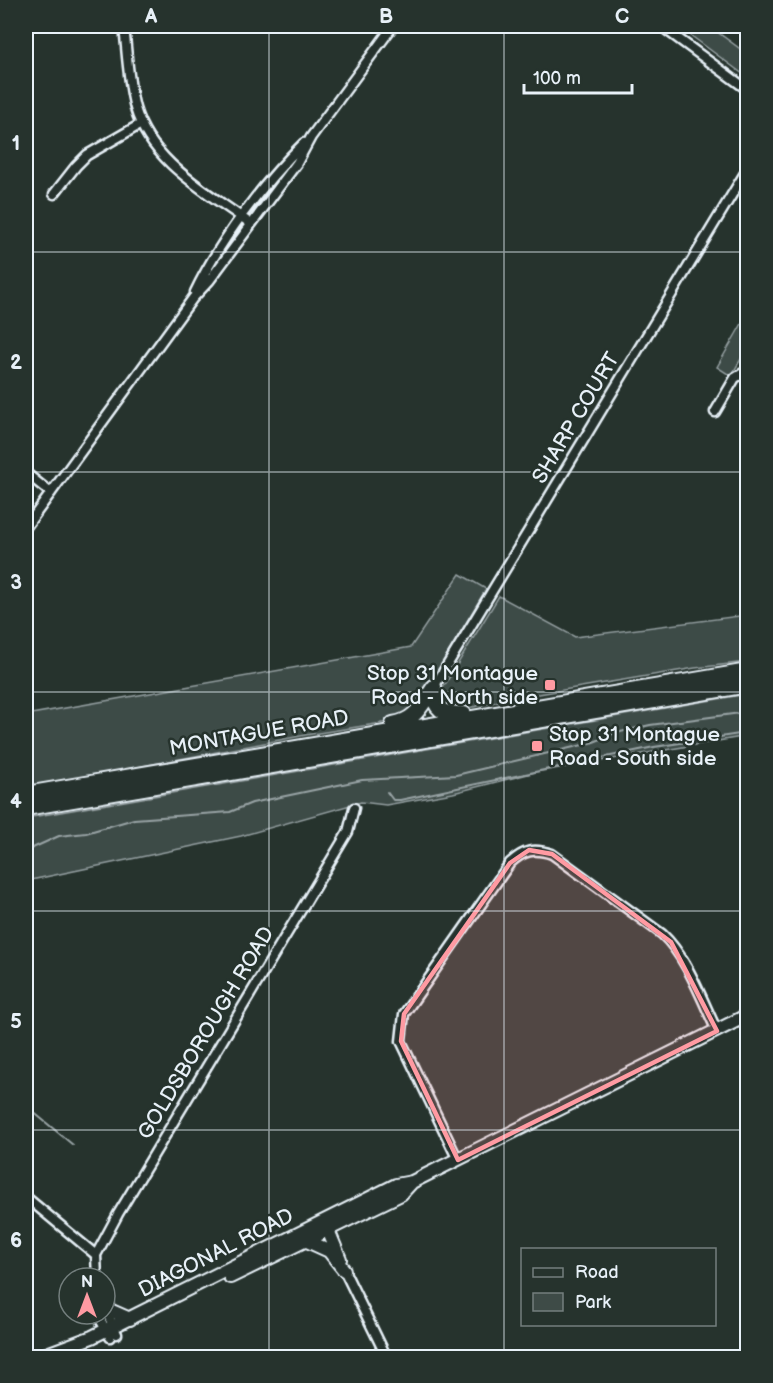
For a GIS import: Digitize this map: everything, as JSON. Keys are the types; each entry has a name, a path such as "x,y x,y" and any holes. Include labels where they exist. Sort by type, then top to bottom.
{"main road":[{"name":"MONTAGUE ROAD","path":"26,794 747,671"},
{"name":"MONTAGUE ROAD","path":"26,808 747,685"},
{"path":"434,687 434,699 442,711 453,714 495,714"},
{"path":"339,741 381,726 410,720 434,687"}],"street":[{"path":"124,26 133,100 141,124 150,141 165,159 251,224"},
{"path":"26,527 193,298 209,281 297,163 311,137 393,26"},
{"path":"661,26 747,90"},
{"path":"54,194 87,154 141,124"},
{"path":"193,298 218,251 242,217 274,174 311,137"},
{"name":"SHARP COURT","path":"434,687 747,168"},
{"path":"715,412 735,378 747,370 747,362"},
{"path":"26,473 51,493"},
{"name":"GOLDSBOROUGH ROAD","path":"96,1255 118,1214 348,832 354,808"},
{"path":"458,1160 401,1041 404,1014 510,863 529,850 552,854 671,942 717,1031"},
{"name":"DIAGONAL ROAD","path":"61,1358 306,1236 396,1185 412,1182 458,1160 747,1016"},
{"name":"DIAGONAL ROAD","path":"328,1230 401,1194 412,1182"},
{"path":"26,1197 96,1255 96,1266"},
{"path":"306,1236 328,1230 344,1270 387,1358"},
{"path":"306,1236 329,1251 344,1270"},
{"name":"DIAGONAL ROAD","path":"36,1358 111,1332 130,1319 306,1236"},
{"path":"117,1314 130,1319"},
{"path":"106,1326 111,1332"},
{"path":"109,1326 111,1332"}],"highlighted area":[{"path":"529,850 552,854 671,942 717,1031 458,1160 401,1041 404,1014 510,863"}],"green space":[{"path":"678,26 709,26 747,54 747,77"},
{"path":"747,315 747,349 731,376 717,367"},
{"path":"460,574 486,589 413,713 401,720 306,735 26,788 26,715 411,647"},
{"path":"499,596 575,637 747,615 747,662 695,668 473,707 446,707 440,697 441,691"},
{"path":"747,694 747,736 536,772 453,793 386,805 361,802 241,836 26,881 26,818"}],"waterway":[{"path":"26,851 59,836 86,833 134,819 230,812 252,803 362,780 456,775 591,743 616,733 650,725 748,712"},
{"path":"387,792 393,800 400,800 654,747 746,733"},
{"path":"26,1106 73,1145"}],"place":[{"name":"Stop 31 Montague Road - North side","path":"550,685"},
{"name":"Stop 31 Montague Road - South side","path":"537,746"}]}
